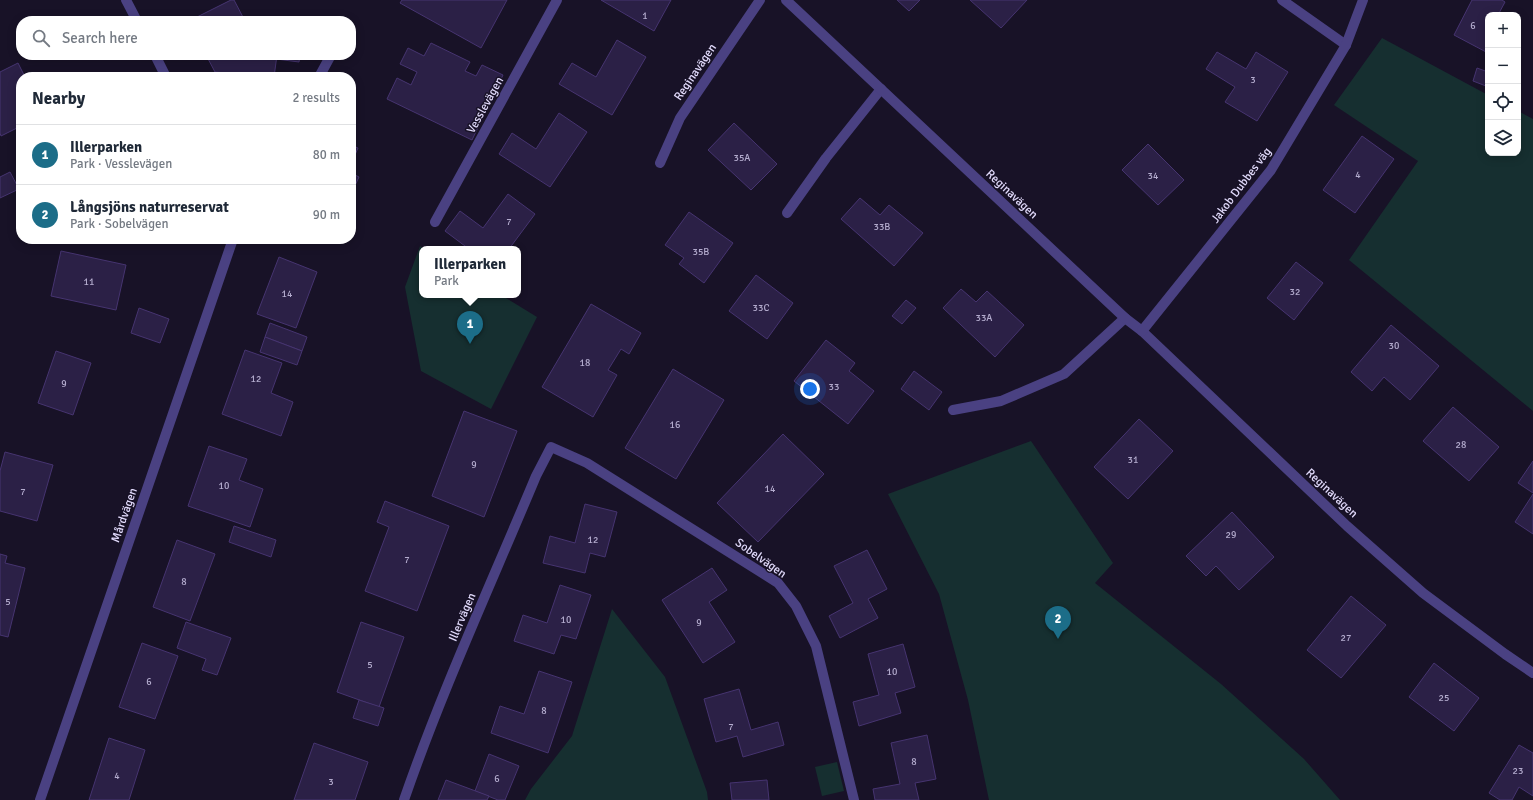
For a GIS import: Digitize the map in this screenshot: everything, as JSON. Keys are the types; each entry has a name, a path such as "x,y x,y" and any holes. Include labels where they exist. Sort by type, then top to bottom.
{"street":[{"path":"126,0 134,16"},
{"name":"Vesslevägen","path":"435,222 557,0"},
{"name":"Reginavägen","path":"660,163 680,118 760,0"},
{"name":"Reginavägen","path":"786,0 1125,318 1142,331 1347,526 1423,593 1533,673"},
{"path":"1282,0 1346,46"},
{"name":"Jakob Dubbes väg","path":"1142,331 1271,170 1346,46 1363,0"},
{"path":"158,60 164,72"},
{"path":"322,72 328,60"},
{"path":"787,213 826,158 882,89"},
{"name":"Mårdvägen","path":"40,800 231,244"},
{"path":"953,410 1001,401 1064,374 1125,318"},
{"name":"Illervägen","path":"404,800 416,766 460,657 536,476 551,447"},
{"name":"Sobelvägen","path":"551,447 587,463 778,583 796,606 816,646 854,800"}],"green space":[{"path":"1382,38 1485,93 1485,156 1521,156 1521,113 1533,119 1533,411 1349,260 1418,161 1334,105"},
{"path":"419,249 419,298 506,298 537,317 491,409 421,371 405,287"},
{"path":"1031,441 1113,563 1095,583 1221,684 1304,759 1340,800 989,800 968,700 939,594 888,494"},
{"path":"612,609 665,677 707,792 708,800 525,800 531,789 572,736"},
{"path":"837,762 844,791 822,796 815,767"}],"building":[{"path":"231,0 234,0 242,16 199,16"},
{"path":"402,0 507,0 481,48 400,3"},
{"path":"601,0 671,0 654,31"},
{"path":"897,0 920,0 909,11"},
{"path":"970,0 1027,0 1001,28"},
{"path":"1472,0 1502,0 1505,2 1500,12 1485,12 1485,51 1454,35"},
{"path":"617,40 646,57 612,115 559,84 572,63 596,77"},
{"path":"431,43 470,62 465,71 476,76 482,65 503,75 472,140 387,99 397,78 411,85 417,72 400,64 408,48 424,56"},
{"path":"1217,52 1246,69 1256,52 1288,72 1257,121 1225,102 1235,87 1206,69"},
{"path":"209,60 276,60 275,72 215,72"},
{"path":"284,60 299,60 299,62"},
{"path":"18,63 22,72 16,72 16,128 1,136 0,133 0,72"},
{"path":"1477,68 1485,71 1485,86 1473,81"},
{"path":"559,113 587,132 550,187 499,154 512,133 536,149"},
{"path":"734,123 777,164 751,190 708,150"},
{"path":"1362,136 1394,159 1355,213 1323,190"},
{"path":"1148,144 1184,180 1158,205 1122,170"},
{"path":"10,172 16,183 16,190 0,198 0,177"},
{"path":"356,176 359,177 356,183"},
{"path":"508,194 535,214 511,246 465,246 445,231 460,211 483,228"},
{"path":"860,198 880,215 889,205 923,233 894,266 841,219"},
{"path":"689,212 733,243 704,283 679,264 684,258 665,245"},
{"path":"61,251 126,265 116,310 51,296"},
{"path":"279,257 317,272 296,328 257,314"},
{"path":"1296,262 1323,283 1294,320 1267,298"},
{"path":"756,275 793,303 767,339 729,311"},
{"path":"961,289 976,302 987,291 1024,325 995,357 943,308"},
{"path":"906,300 916,308 902,324 892,316"},
{"path":"591,304 641,333 629,354 621,349 608,370 617,375 593,417 542,387"},
{"path":"139,308 169,319 160,343 131,333"},
{"path":"270,323 307,337 302,351 265,337"},
{"path":"1391,325 1439,366 1410,400 1384,377 1372,391 1351,372"},
{"path":"265,337 302,351 297,365 260,352"},
{"path":"826,340 855,363 849,371 874,391 848,424 794,381"},
{"path":"245,350 282,363 271,393 293,402 281,436 222,414"},
{"path":"56,351 91,363 73,415 38,403"},
{"path":"673,369 724,400 676,479 625,448"},
{"path":"914,371 942,392 929,410 901,389"},
{"path":"1453,407 1499,447 1469,481 1423,441"},
{"path":"464,411 517,431 484,517 432,496"},
{"path":"1139,419 1173,451 1128,499 1094,467"},
{"path":"783,434 824,474 758,542 717,503"},
{"path":"209,446 247,459 239,480 263,489 250,527 188,506"},
{"path":"5,452 53,465 37,521 0,511 0,471"},
{"path":"1533,461 1533,493 1518,483"},
{"path":"1533,494 1533,534 1515,522"},
{"path":"385,501 449,526 417,611 365,591 389,527 377,522"},
{"path":"585,504 617,512 605,557 590,553 585,573 543,563 550,536 575,543"},
{"path":"1232,512 1274,557 1239,590 1216,566 1206,576 1186,556"},
{"path":"234,526 276,540 271,557 229,542"},
{"path":"177,540 215,554 190,621 153,607"},
{"path":"867,550 887,589 868,599 878,618 840,638 829,616 853,603 834,566"},
{"path":"0,554 7,556 5,563 25,568 8,637 0,635"},
{"path":"712,568 727,590 709,602 735,642 703,663 662,600"},
{"path":"560,585 591,595 576,639 561,635 554,654 514,641 523,615 547,623"},
{"path":"1351,596 1386,625 1341,678 1307,650"},
{"path":"186,622 231,638 217,675 202,670 206,659 177,648"},
{"path":"361,622 404,637 379,707 337,692"},
{"path":"142,643 178,656 155,719 119,707"},
{"path":"903,644 915,687 895,693 901,713 859,726 853,702 879,695 868,654"},
{"path":"1434,663 1479,698 1454,731 1409,697"},
{"path":"539,671 572,682 548,753 491,733 500,706 524,714"},
{"path":"739,689 751,730 778,722 784,745 743,757 737,736 716,742 704,699"},
{"path":"359,700 384,708 378,726 353,718"},
{"path":"927,735 936,779 915,783 919,800 875,800 873,789 900,784 891,743"},
{"path":"109,738 145,750 129,800 89,800"},
{"path":"314,743 368,762 355,800 294,800"},
{"path":"1519,745 1533,753 1533,796 1519,787 1512,800 1500,800 1489,793"},
{"path":"489,754 519,766 505,800 498,800 475,791"},
{"path":"446,780 489,796 487,800 438,800"},
{"path":"767,780 769,800 732,800 730,783"}],"place":[{"name":"Illerparken","path":"470,344"},
{"name":"Långsjöns naturreservat","path":"1058,639"}]}
